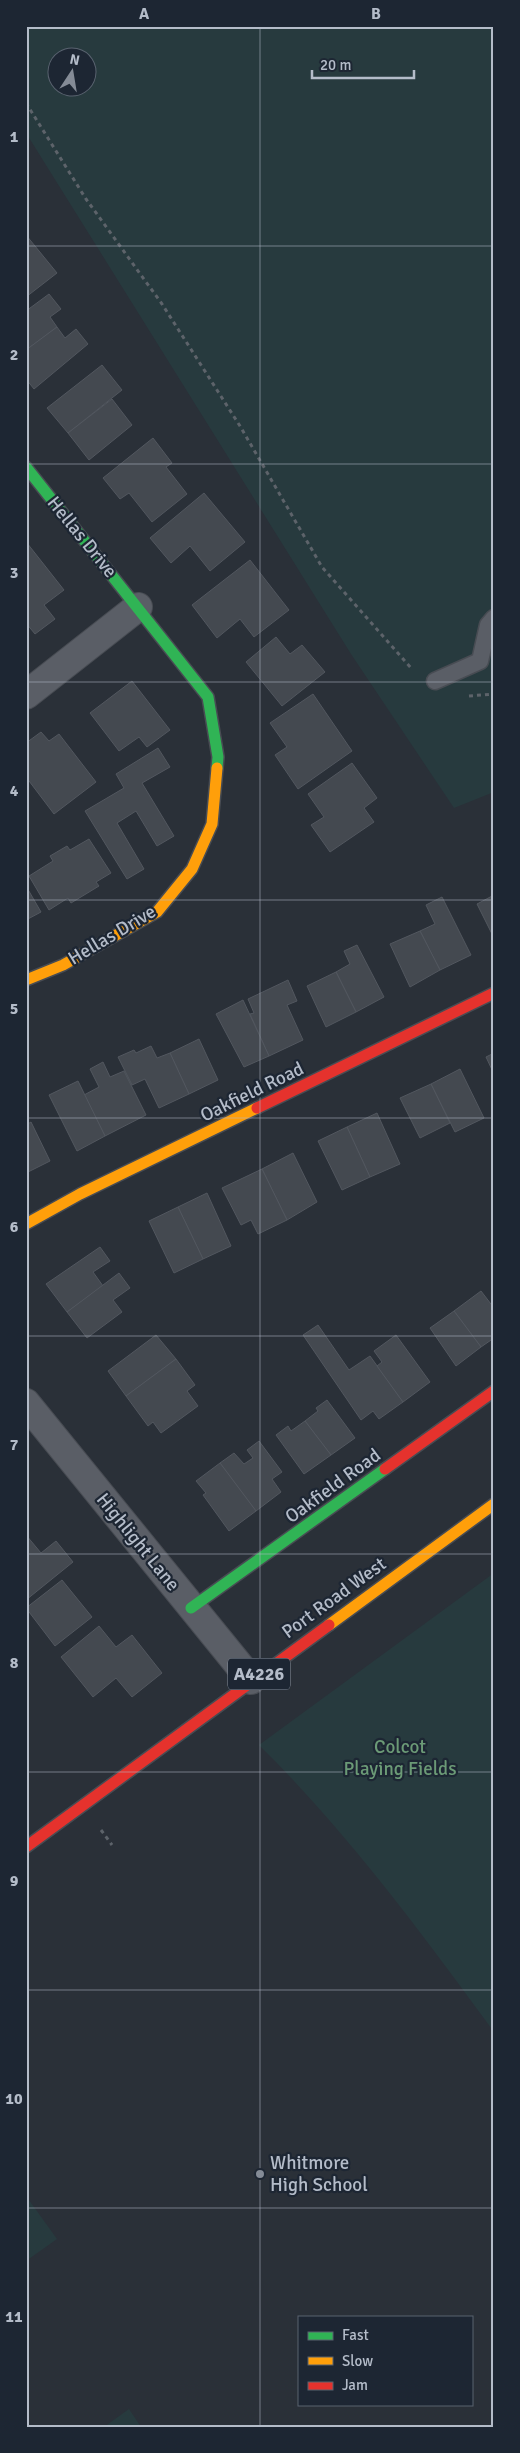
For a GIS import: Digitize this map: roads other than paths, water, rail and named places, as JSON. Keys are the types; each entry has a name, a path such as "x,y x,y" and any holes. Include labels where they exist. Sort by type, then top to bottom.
{"street":[{"name":"Hellas Drive","path":"26,467 208,697 218,757 212,824 192,869 157,912 63,965 26,980"},
{"path":"26,695 138,607"},
{"name":"Oakfield Road","path":"26,1224 80,1194 494,993"},
{"name":"Oakfield Road","path":"191,1608 494,1391"},
{"name":"Highlight Lane","path":"26,1403 251,1680"},
{"name":"Port Road West","path":"26,1847 251,1680 494,1504"}],"lane":[{"path":"435,681 480,661 488,625 494,618"}],"place":[{"name":"Whitmore High School","path":"260,2174"}],"park label":[{"name":"Colcot Playing Fields","path":"400,1758"}]}
